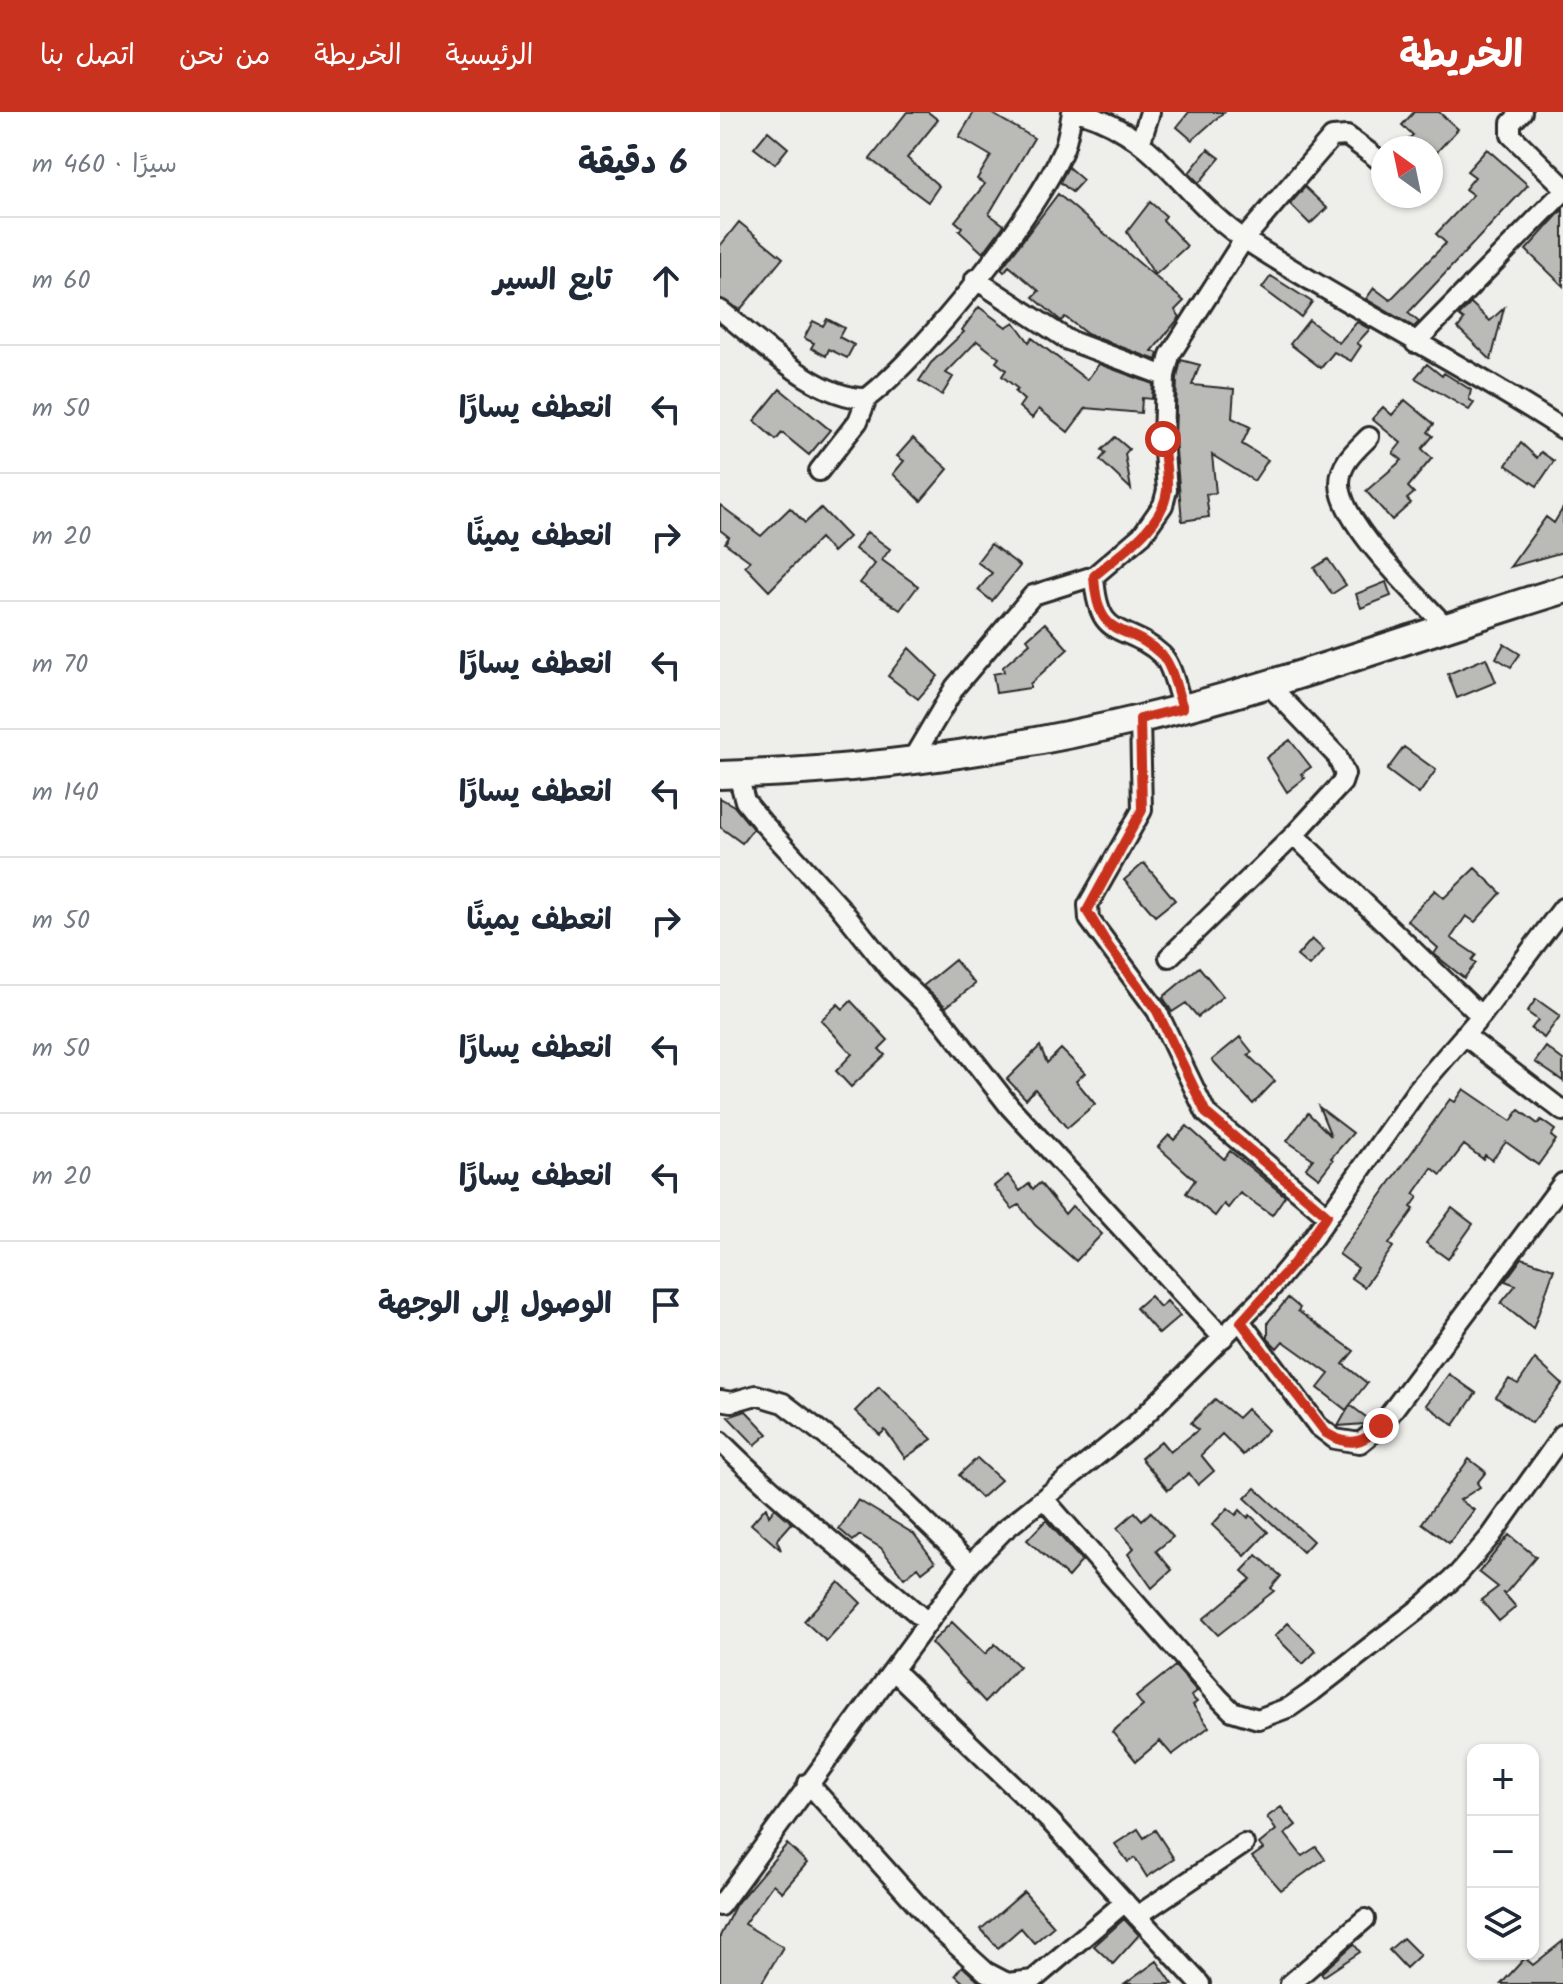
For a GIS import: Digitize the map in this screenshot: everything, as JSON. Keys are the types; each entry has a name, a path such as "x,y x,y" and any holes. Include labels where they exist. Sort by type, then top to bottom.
{"main road":[{"path":"729,775 910,763 1042,741 1183,708 1563,590"}],"street":[{"path":"819,471 858,421 867,398 932,332 1015,228 1057,163 1065,145 1072,112"},
{"path":"1080,112 1115,124 1141,141 1244,239 1556,424 1563,406"},
{"path":"1141,141 1150,112"},
{"path":"1522,112 1511,123 1511,135 1563,186"},
{"path":"910,763 955,687 1033,595 1094,576 1142,535 1163,505 1167,490 1163,439 1165,376 1178,341 1244,239 1332,137 1347,136 1371,154"},
{"path":"1415,343 1563,192"},
{"path":"975,279 1068,340 1165,376"},
{"path":"720,310 824,389 853,399 867,398"},
{"path":"1369,437 1342,469 1342,499 1362,530 1445,626"},
{"path":"1094,576 1098,609 1103,617 1123,634 1163,656 1183,708"},
{"path":"1169,957 1294,835 1342,783 1345,774 1337,756 1267,683"},
{"path":"1140,719 1142,810 1088,905 1089,919 1157,1011 1206,1113 1327,1215"},
{"path":"729,775 762,822 839,906 892,972 942,1020 1010,1107 1223,1338"},
{"path":"1294,835 1481,1016"},
{"path":"720,1906 970,1565 1003,1531 1135,1425 1241,1322 1294,1263 1418,1089 1481,1016 1563,908"},
{"path":"1464,1035 1563,1111"},
{"path":"1241,1322 1318,1426 1335,1439 1360,1443 1381,1426 1563,1183"},
{"path":"720,1400 732,1402 756,1395 783,1403 875,1473 970,1565"},
{"path":"1044,1499 1218,1697 1232,1711 1258,1719 1290,1707 1425,1604 1458,1574 1491,1536 1563,1434"},
{"path":"720,1441 761,1482 796,1508 927,1622"},
{"path":"893,1670 1050,1821 1200,1984"},
{"path":"808,1783 940,1930 986,1972 1007,1983 1033,1980 1131,1909 1244,1844"},
{"path":"1290,1984 1365,1919"}],"building":[{"path":"907,112 928,112 938,120 907,158 939,186 928,202 870,159"},
{"path":"974,112 989,112 1034,138 989,214 1004,225 983,253 959,231 962,227 955,221 985,184 977,179 991,156 959,137"},
{"path":"1189,112 1224,112 1192,140 1177,127"},
{"path":"1414,112 1439,112 1458,129 1443,145 1443,136 1412,136 1402,125"},
{"path":"768,131 788,148 775,164 754,148"},
{"path":"1208,149 1220,158 1199,183 1189,173"},
{"path":"1487,149 1528,185 1408,313 1419,322 1414,327 1366,299 1374,288 1390,300 1446,243 1436,234 1473,195 1465,189 1475,177 1467,171"},
{"path":"1068,167 1083,180 1072,192 1060,182"},
{"path":"1305,187 1327,208 1310,224 1290,204"},
{"path":"1058,194 1184,301 1175,310 1180,317 1152,351 1158,353 1156,360 1087,334 1065,317 1061,321 1033,297 1039,291 1009,266 1004,272 1001,269"},
{"path":"1150,202 1166,216 1163,220 1187,246 1155,275 1127,232"},
{"path":"1563,209 1563,286 1526,250"},
{"path":"739,222 783,258 740,310 720,298 720,246"},
{"path":"1271,276 1312,302 1301,317 1262,288"},
{"path":"1471,303 1490,321 1504,308 1491,360 1458,328 1464,320 1459,316"},
{"path":"979,307 1006,327 1014,322 1029,342 1032,338 1087,380 1099,364 1153,384 1152,399 1142,398 1141,413 1086,408 1068,432 1039,409 1032,418 1019,407 1024,400 1015,392 1018,389 1002,376 1006,370 996,362 999,358 977,341 946,373 953,377 942,395 919,381 931,363 964,332 962,330"},
{"path":"827,319 844,328 839,337 854,345 847,358 829,349 826,356 811,348 814,343 804,338 813,321 823,326"},
{"path":"1309,320 1339,343 1357,322 1370,329 1357,343 1361,346 1351,361 1334,352 1321,368 1290,344"},
{"path":"1181,360 1200,365 1192,385 1234,389 1232,418 1250,427 1242,444 1268,460 1254,481 1212,455 1216,493 1206,494 1209,517 1182,521 1175,439 1177,378"},
{"path":"1427,364 1442,376 1444,373 1471,390 1469,399 1474,403 1469,410 1415,378"},
{"path":"780,389 830,430 809,455 782,433 776,440 754,421"},
{"path":"1405,400 1434,424 1428,432 1433,436 1422,449 1432,458 1408,487 1414,493 1407,499 1411,503 1392,520 1366,491 1402,460 1393,453 1401,443 1372,419 1383,407 1392,415"},
{"path":"1115,437 1129,449 1125,454 1131,489 1100,460 1106,453 1102,450"},
{"path":"913,438 948,469 921,501 893,474 904,461 897,456"},
{"path":"1521,443 1537,458 1541,452 1554,461 1537,486 1506,465"},
{"path":"720,505 761,536 790,508 805,523 821,508 849,537 833,552 820,538 769,591 745,566 750,561 725,543 729,537 720,530"},
{"path":"1563,508 1563,552 1510,567 1546,517 1554,523"},
{"path":"867,532 890,549 882,560 918,586 900,610 860,583 875,564 855,549"},
{"path":"991,544 1020,566 992,601 978,590 992,573 977,562"},
{"path":"1328,559 1346,585 1332,594 1314,568"},
{"path":"1386,582 1391,596 1361,608 1356,594"},
{"path":"1045,623 1068,649 1030,684 1030,688 996,693 993,674 1004,672 1003,667 1030,643 1027,639"},
{"path":"1504,644 1520,654 1511,667 1496,658"},
{"path":"909,648 938,676 918,699 888,676"},
{"path":"1486,658 1496,682 1457,698 1448,674"},
{"path":"1290,740 1311,767 1301,774 1305,778 1287,792 1266,758"},
{"path":"1404,747 1436,770 1419,794 1387,770"},
{"path":"720,798 734,806 753,829 742,843 720,827"},
{"path":"1144,863 1175,900 1155,916 1124,880"},
{"path":"1475,868 1501,893 1475,922 1466,916 1451,938 1476,955 1472,960 1476,963 1464,978 1434,954 1438,948 1407,920 1435,890 1444,898"},
{"path":"1312,939 1324,950 1309,966 1297,956"},
{"path":"955,960 975,984 946,1007 923,986"},
{"path":"1199,967 1223,996 1198,1017 1186,1003 1172,1012 1163,997"},
{"path":"1536,999 1560,1016 1544,1038 1531,1029 1538,1020 1527,1012"},
{"path":"851,1001 888,1040 879,1049 885,1055 851,1087 836,1071 852,1054 821,1020 838,1004 843,1009"},
{"path":"1240,1037 1252,1052 1248,1055 1275,1081 1253,1104 1212,1060"},
{"path":"1040,1046 1047,1063 1061,1049 1085,1073 1076,1081 1095,1104 1067,1128 1035,1089 1026,1099 1007,1079"},
{"path":"1546,1047 1563,1060 1563,1081 1535,1062"},
{"path":"1464,1089 1511,1121 1519,1110 1538,1124 1541,1120 1555,1130 1551,1136 1556,1140 1538,1165 1506,1142 1492,1160 1485,1155 1483,1159 1464,1145 1441,1175 1432,1168 1414,1194 1418,1197 1411,1207 1414,1209 1389,1244 1393,1247 1364,1287 1351,1278 1358,1268 1339,1254 1450,1099 1455,1102"},
{"path":"1319,1107 1353,1133 1331,1158 1333,1160 1319,1178 1306,1168 1313,1159 1287,1141 1308,1113 1331,1136"},
{"path":"1187,1126 1224,1159 1230,1151 1285,1196 1272,1215 1240,1193 1228,1208 1224,1204 1215,1216 1186,1193 1195,1180 1158,1147 1169,1135 1174,1140"},
{"path":"1008,1175 1020,1191 1029,1184 1033,1189 1040,1183 1065,1214 1072,1206 1102,1234 1076,1261 1035,1225 1019,1205 1012,1209 994,1186"},
{"path":"1452,1208 1473,1224 1448,1259 1426,1243"},
{"path":"1522,1258 1554,1269 1533,1329 1501,1303 1516,1285 1505,1281"},
{"path":"1150,1296 1160,1307 1167,1301 1180,1316 1159,1334 1136,1308"},
{"path":"1288,1298 1300,1308 1298,1311 1354,1351 1343,1364 1367,1383 1346,1410 1318,1388 1329,1374 1283,1341 1277,1348 1268,1339 1268,1322"},
{"path":"1535,1359 1562,1384 1532,1423 1496,1397 1509,1379 1518,1384"},
{"path":"1449,1374 1476,1393 1454,1425 1426,1405"},
{"path":"879,1387 932,1439 905,1458 885,1430 880,1435 855,1411"},
{"path":"1215,1399 1238,1418 1247,1409 1268,1430 1243,1455 1222,1434 1201,1455 1214,1471 1198,1485 1189,1473 1168,1490 1141,1458 1161,1441 1170,1452 1198,1430 1191,1423"},
{"path":"1350,1405 1370,1420 1364,1424 1338,1426"},
{"path":"746,1411 768,1434 755,1445 728,1417"},
{"path":"977,1458 1001,1480 981,1498 959,1475"},
{"path":"1469,1459 1486,1472 1477,1483 1480,1487 1460,1500 1474,1510 1449,1543 1422,1523"},
{"path":"1255,1488 1313,1541 1303,1552 1245,1498"},
{"path":"858,1500 914,1534 935,1562 922,1572 918,1567 904,1578 881,1548 860,1535 853,1541 839,1529"},
{"path":"766,1507 769,1516 775,1508 792,1523 777,1540 781,1550 751,1524"},
{"path":"1228,1508 1236,1515 1240,1510 1248,1518 1250,1515 1268,1532 1245,1556 1212,1525"},
{"path":"1135,1512 1142,1520 1151,1512 1173,1537 1156,1551 1172,1570 1152,1588 1128,1554 1134,1548 1117,1528"},
{"path":"1046,1520 1082,1561 1068,1577 1027,1540"},
{"path":"1509,1535 1536,1557 1505,1594 1503,1592 1516,1607 1499,1621 1481,1600 1498,1587 1479,1572"},
{"path":"1257,1555 1281,1576 1271,1588 1274,1591 1218,1635 1203,1619 1251,1579 1242,1571"},
{"path":"839,1582 861,1603 826,1641 804,1621"},
{"path":"952,1622 985,1654 995,1644 1019,1666 985,1702 931,1643"},
{"path":"1288,1623 1316,1651 1303,1664 1275,1636"},
{"path":"1175,1666 1197,1691 1191,1696 1197,1702 1193,1705 1209,1727 1172,1755 1160,1741 1136,1761 1112,1732 1143,1706 1136,1697"},
{"path":"1281,1807 1296,1825 1285,1834 1302,1856 1316,1847 1325,1859 1281,1890 1252,1857 1263,1849 1259,1844 1276,1830 1267,1817"},
{"path":"1138,1829 1144,1838 1155,1830 1174,1859 1147,1877 1135,1858 1128,1862 1115,1844"},
{"path":"787,1844 807,1863 782,1892 773,1884 744,1924 783,1947 761,1984 720,1984 720,1936 736,1904"},
{"path":"1024,1892 1054,1926 1034,1943 1021,1928 998,1948 981,1929"},
{"path":"1124,1919 1139,1935 1113,1964 1094,1946"},
{"path":"1403,1938 1420,1955 1406,1968 1389,1950"},
{"path":"1563,1941 1563,1984 1501,1984 1523,1960 1533,1965"},
{"path":"1354,1944 1360,1952 1324,1976 1321,1973"},
{"path":"1157,1961 1173,1984 1125,1984"},
{"path":"962,1966 983,1984 965,1984 955,1975"}],"route":[{"path":"1163,439 1167,490 1163,505 1142,535 1094,576 1095,596 1098,609 1108,624 1147,645 1166,660 1183,708 1140,719 1145,799 1142,810 1087,911 1089,919 1157,1011 1206,1113 1222,1130 1327,1215 1294,1263 1241,1322 1313,1421 1326,1433 1345,1442 1360,1443 1381,1426"}]}
